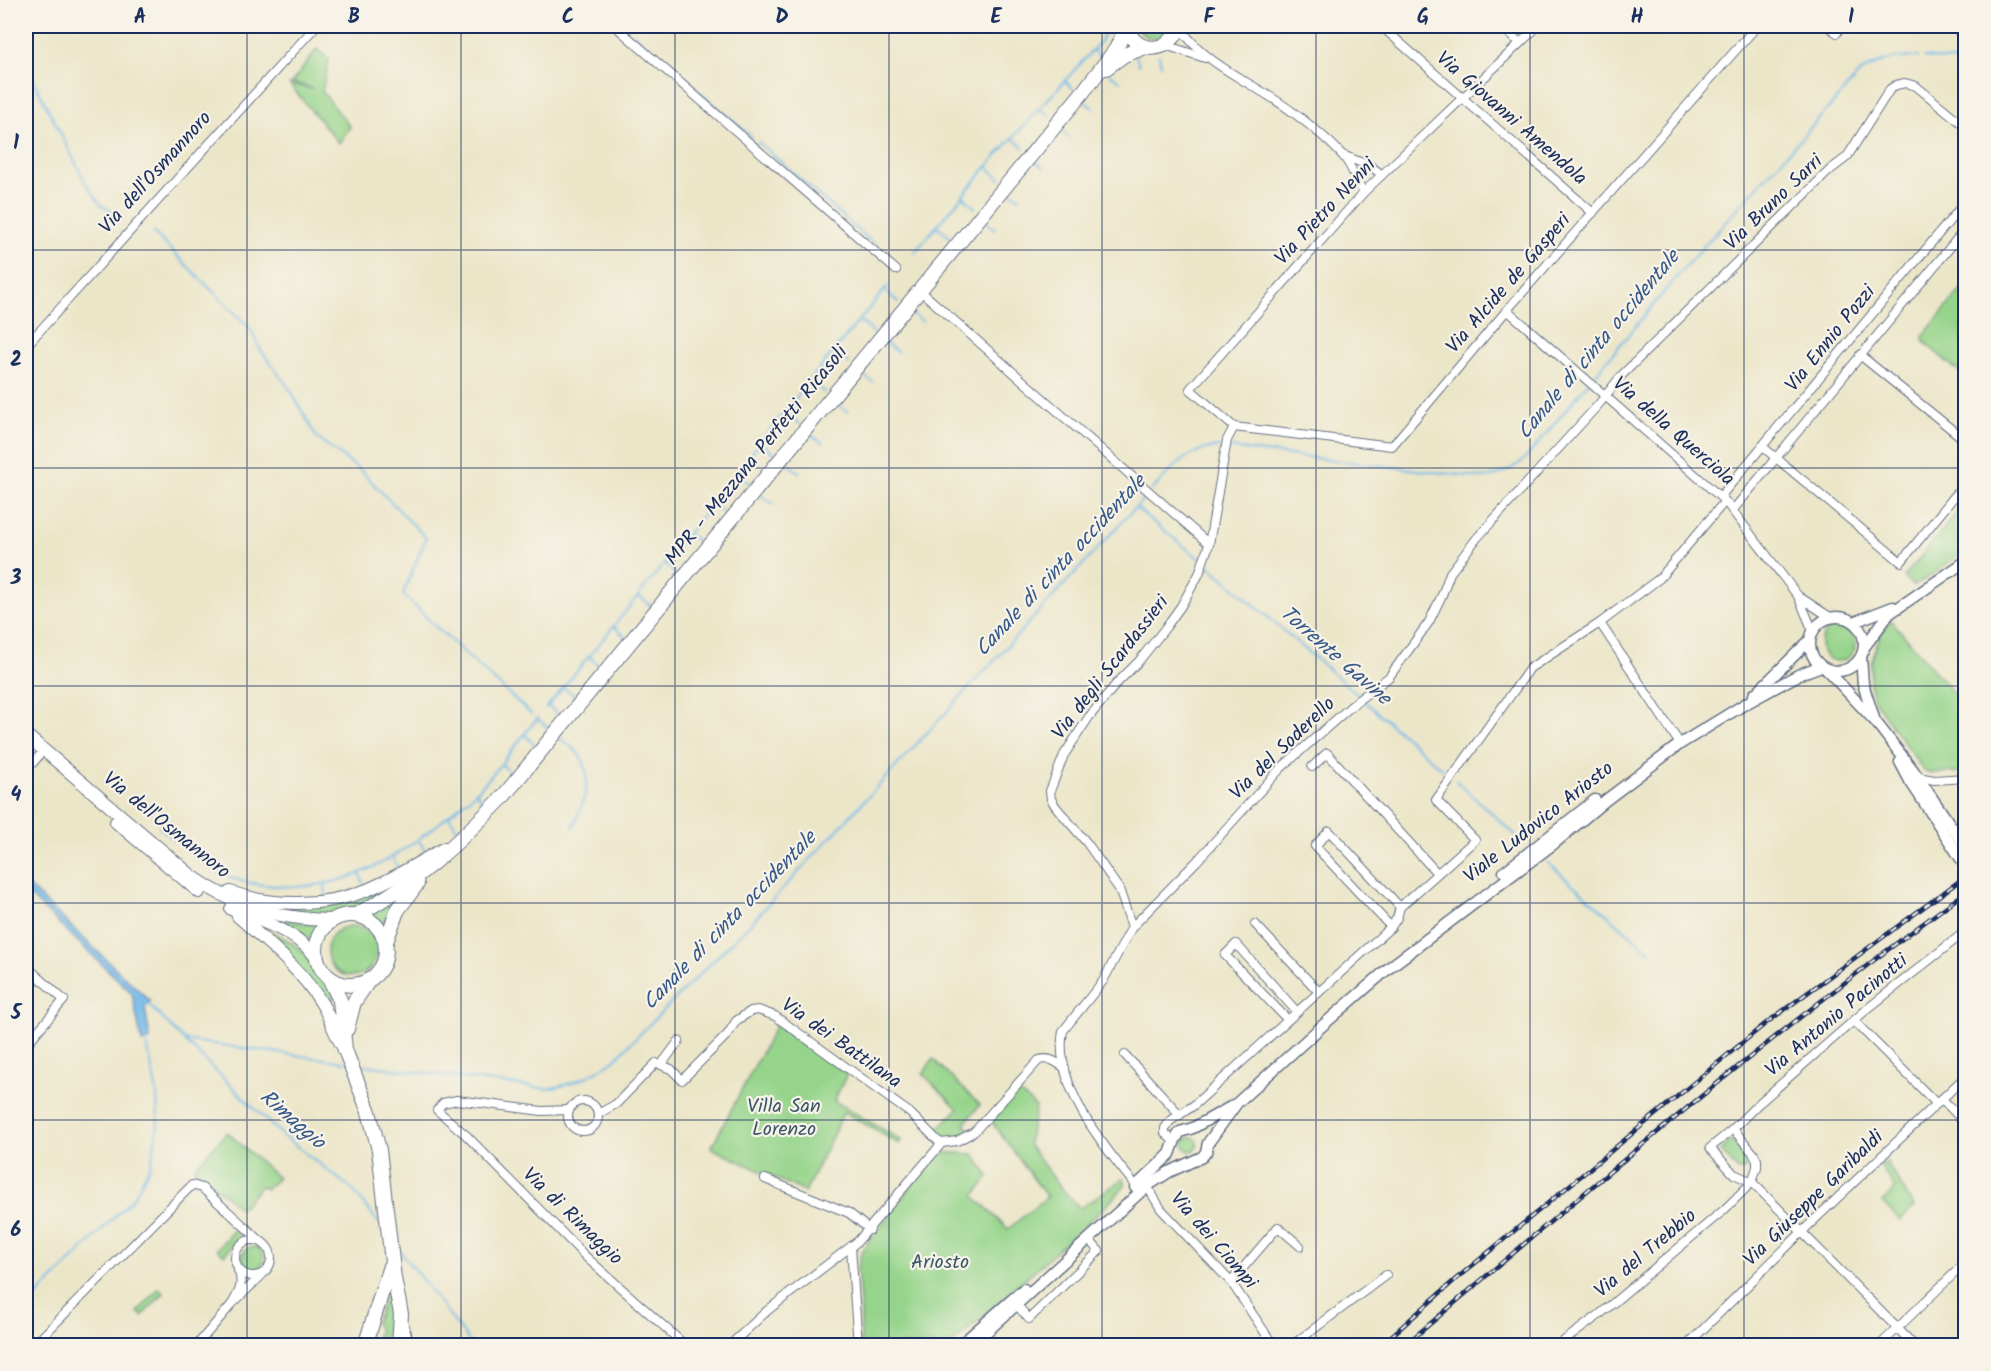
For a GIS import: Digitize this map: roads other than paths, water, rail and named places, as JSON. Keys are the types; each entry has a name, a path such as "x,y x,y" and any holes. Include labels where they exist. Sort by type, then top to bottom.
{"main road":[{"path":"1165,45 1172,41 1180,26"},
{"path":"1126,27 1134,40 1146,47"},
{"name":"MPR - Mezzana Perfetti Ricasoli","path":"386,942 402,904 444,854 502,798 918,297 929,277 1095,77 1116,49 1126,27"},
{"name":"MPR - Mezzana Perfetti Ricasoli","path":"1095,77 1124,55 1146,47 1154,48 1165,45"},
{"name":"Via dell'Osmannoro","path":"26,735 202,883 232,901 286,918 333,920 356,915"},
{"name":"Via dell'Osmannoro","path":"26,746 199,891 228,908 288,932 304,943 317,958 340,1000 345,1052 369,1112 379,1150 394,1278 401,1314 399,1346"},
{"path":"168,853 209,882 236,894 287,903 336,899 374,887 454,844"},
{"name":"MPR - Mezzana Perfetti Ricasoli","path":"356,915 400,890 444,854"},
{"path":"228,908 287,960 309,986 324,1008 345,1052"},
{"path":"356,915 378,926 386,942"},
{"path":"317,958 318,940 323,929 333,920"},
{"name":"Via dell'Osmannoro","path":"345,1052 349,1016 354,1002 367,982 376,976 383,966 387,954 386,942"},
{"path":"329,978 339,984 350,986 367,982"},
{"path":"365,1346 384,1291 391,1253"},
{"name":"Via dell'Osmannoro","path":"387,1346 395,1314 394,1278"}],"street":[{"name":"Via dell'Osmannoro","path":"26,346 316,26"},
{"path":"615,26 896,270"},
{"path":"1180,26 1190,42 1211,60 1260,89 1295,114 1342,155 1354,171 1358,185 1364,192"},
{"name":"Via Giovanni Amendola","path":"1381,26 1593,213"},
{"path":"1501,26 1520,43"},
{"name":"Via Pietro Nenni","path":"1234,427 1190,388 1364,192 1538,26"},
{"name":"Via Alcide de Gasperi","path":"1234,427 1392,446 1757,26"},
{"path":"1827,26 1837,33"},
{"path":"1952,26 1957,30 1965,28"},
{"path":"1165,45 1211,60"},
{"name":"Via Bruno Sarri","path":"1606,396 1622,376 1664,334 1830,170 1847,157 1890,89 1905,83 1916,86 1965,127"},
{"path":"1342,155 1372,167 1382,174"},
{"name":"Via Ennio Pozzi","path":"1437,873 1476,840 1436,800 1530,668 1600,623 1660,578 1763,447 1965,201"},
{"name":"Via Ennio Pozzi","path":"1733,510 1965,228"},
{"path":"918,297 1209,544"},
{"name":"Via della Querciola","path":"1508,310 1733,510 1798,596 1812,636 1812,655 1875,721 1917,777 1922,791 1965,848"},
{"path":"1860,355 1965,441"},
{"name":"Via del Soderello","path":"1132,927 1197,861 1280,769 1389,676 1429,621 1450,573 1477,538 1606,396"},
{"name":"Via degli Scardassieri","path":"1132,927 1119,890 1086,843 1056,807 1051,799 1050,791 1064,755 1089,717 1117,683 1139,662 1181,606 1199,574 1209,544 1227,440 1234,427"},
{"path":"1763,447 1901,562 1965,482"},
{"path":"1865,646 1889,614 1965,561"},
{"name":"Via della Querciola","path":"1798,596 1830,617 1842,617 1854,622"},
{"path":"1865,646 1862,632 1854,622 1905,602"},
{"path":"1812,636 1817,625 1830,617"},
{"path":"1600,623 1680,744"},
{"name":"Viale Ludovico Ariosto","path":"1745,704 1812,636"},
{"name":"Via della Querciola","path":"1865,646 1862,657 1863,684 1875,721"},
{"path":"1824,668 1842,671 1857,664 1862,657"},
{"name":"Viale Ludovico Ariosto","path":"971,1346 1088,1239 1139,1184 1202,1157 1208,1143 1237,1103 1349,1002 1441,928 1450,917 1551,834 1627,776 1666,755 1745,704 1800,674 1824,668"},
{"name":"Via della Querciola","path":"1891,743 1963,862"},
{"path":"1192,1161 1186,1161 1177,1154 1174,1142 1165,1133 1165,1128 1170,1121 1193,1106 1391,927 1400,907 1437,873 1327,753 1312,767"},
{"path":"26,771 38,757"},
{"path":"1917,777 1926,780 1965,778"},
{"path":"1922,791 1951,779"},
{"path":"1391,927 1315,846 1329,831 1400,907"},
{"path":"1255,924 1319,992"},
{"path":"1065,1068 1061,1042 1064,1031 1103,981 1132,927"},
{"name":"Via Antonio Pacinotti","path":"1752,1182 1734,1174 1710,1148 1733,1129 1756,1105 1854,1021 1965,931"},
{"path":"1288,1020 1225,955 1236,944 1297,1012"},
{"path":"26,966 64,1000 26,1045"},
{"name":"Via dei Battilana","path":"679,1041 661,1065 671,1069 682,1080 728,1034 736,1021 751,1011 763,1011 775,1016 910,1113 942,1143"},
{"path":"1854,1021 1965,1124"},
{"path":"1125,1055 1180,1115"},
{"path":"729,1346 768,1310 870,1230 942,1143 957,1141 974,1132 1039,1060 1053,1059 1065,1068"},
{"path":"598,1114 616,1104 656,1063"},
{"name":"Via dei Ciompi","path":"1065,1068 1084,1116 1112,1156 1231,1282 1274,1346"},
{"name":"Via Giuseppe Garibaldi","path":"1686,1346 1965,1076"},
{"name":"Via di Rimaggio","path":"569,1110 542,1111 458,1100 443,1103 436,1110 467,1136 586,1257 686,1346"},
{"path":"585,1101 594,1105 598,1114 598,1119 588,1130 574,1128 569,1120 569,1110 576,1103 585,1101"},
{"name":"Viale Ludovico Ariosto","path":"959,1346 1162,1164 1170,1154 1176,1136 1182,1130 1193,1128 1237,1103"},
{"path":"1193,1128 1204,1134 1208,1143"},
{"path":"1733,1129 1757,1160 1752,1182 1915,1346"},
{"path":"765,1179 849,1213 870,1230"},
{"name":"Via del Trebbio","path":"1558,1345 1599,1315 1709,1223 1752,1182"},
{"path":"33,1346 192,1185 202,1188 265,1245 270,1256 270,1264 266,1271 231,1305 196,1346"},
{"path":"1231,1282 1275,1229 1280,1228 1300,1246"},
{"path":"1017,1305 1029,1319 1099,1251 1088,1239"},
{"path":"231,1305 241,1287 241,1277 235,1256 242,1244 253,1240 265,1245"},
{"path":"851,1247 858,1346"},
{"path":"1879,1346 1965,1262"},
{"path":"238,1269 245,1275 254,1276 266,1271"},
{"path":"1291,1346 1386,1275"},
{"name":"Viale Ludovico Ariosto","path":"1017,1305 1016,1299 1023,1289"},
{"name":"Via dell'Osmannoro","path":"401,1314 409,1346"}],"water":[{"path":"26,884 150,1001 145,1007 150,1039 142,1043 132,993 26,892"}],"waterway":[{"path":"623,26 628,30"},
{"path":"914,253 998,154 1100,42 1107,26"},
{"path":"1106,32 1116,37"},
{"path":"633,34 752,137"},
{"path":"1182,42 1189,47"},
{"path":"1093,50 1101,58"},
{"path":"1159,55 1161,65"},
{"path":"1136,56 1139,65"},
{"name":"Canale di cinta occidentale","path":"1229,448 1486,478 1511,469 1525,459 1684,268 1861,72 1888,60 1918,57"},
{"name":"Canale di cinta occidentale","path":"1924,57 1966,62"},
{"path":"26,66 87,185 101,205 116,214"},
{"path":"1110,74 1120,81"},
{"path":"1065,81 1073,89"},
{"path":"1085,102 1094,109"},
{"path":"1041,109 1050,117"},
{"path":"1060,130 1069,137"},
{"path":"1013,138 1024,148"},
{"path":"758,142 892,260"},
{"path":"1034,160 1044,168"},
{"path":"987,167 1000,179"},
{"path":"1010,191 1020,198"},
{"path":"963,196 975,208"},
{"path":"986,222 995,229"},
{"path":"937,226 950,238"},
{"path":"153,232 250,328 260,349 291,391 317,438 360,470 426,538 403,594 531,714"},
{"path":"546,708 888,286"},
{"path":"885,290 898,302"},
{"path":"910,313 922,321"},
{"path":"860,321 874,333"},
{"path":"885,343 898,352"},
{"path":"834,350 849,363"},
{"path":"860,374 873,382"},
{"path":"810,380 825,393"},
{"path":"835,403 848,412"},
{"path":"786,412 800,424"},
{"path":"810,434 823,443"},
{"path":"761,443 775,454"},
{"name":"Canale di cinta occidentale","path":"1152,490 1174,467 1190,455 1221,447"},
{"path":"787,463 799,472"},
{"path":"736,473 750,484"},
{"name":"Canale di cinta occidentale","path":"357,1064 547,1089 582,1079 613,1061 754,920 1148,494"},
{"path":"760,495 773,504"},
{"path":"712,503 726,515"},
{"name":"Torrente Gavine","path":"1136,508 1201,560"},
{"path":"689,534 701,545"},
{"path":"665,564 676,574"},
{"name":"Torrente Gavine","path":"1208,565 1359,696"},
{"path":"639,596 651,606"},
{"path":"614,626 625,637"},
{"path":"589,656 601,668"},
{"path":"564,688 576,697"},
{"name":"Torrente Gavine","path":"1363,700 1442,769"},
{"path":"548,706 561,717"},
{"path":"159,827 210,867 240,881 299,887 344,879 385,861 442,821 483,785 538,718"},
{"path":"537,719 551,730"},
{"path":"525,735 536,746"},
{"path":"560,738 579,754 585,766 587,784 573,827"},
{"path":"502,764 512,775"},
{"name":"Torrente Gavine","path":"1456,781 1520,839"},
{"path":"476,792 485,803"},
{"path":"449,816 457,829"},
{"path":"419,841 426,851"},
{"path":"393,859 399,870"},
{"name":"Torrente Gavine","path":"1547,862 1650,952"},
{"path":"360,874 364,886"},
{"path":"325,883 326,895"},
{"name":"Canale di cinta occidentale","path":"146,1002 184,1040 345,1062"},
{"path":"26,1307 133,1198 151,1164 158,1125 157,1094 146,1039"},
{"name":"Rimaggio","path":"185,1041 282,1135 352,1189 379,1223"},
{"name":"Rimaggio","path":"397,1247 473,1346"}],"railway":[{"path":"1380,1346 1456,1279 1765,1024 1966,876"},
{"path":"1404,1346 1680,1113 1822,1000 1966,892"}],"park label":[{"name":"Villa San Lorenzo","path":"784,1118"},
{"name":"Ariosto","path":"940,1263"}]}
